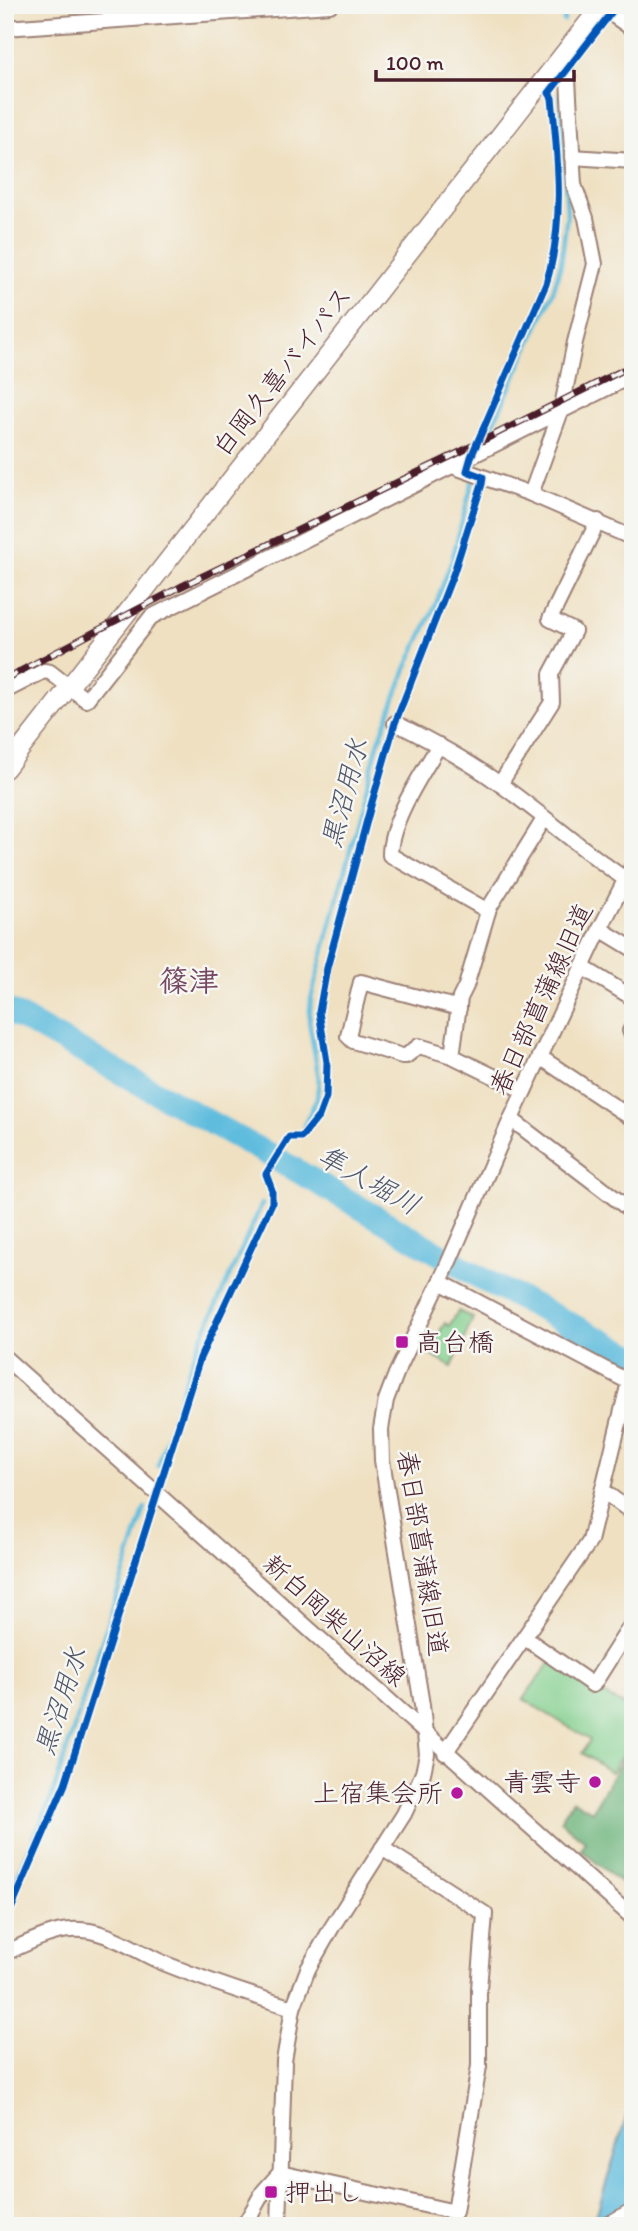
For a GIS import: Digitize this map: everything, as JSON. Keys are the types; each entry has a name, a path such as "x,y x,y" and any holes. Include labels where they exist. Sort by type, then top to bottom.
{"main road":[{"name":"白岡久喜バイパス","path":"5,769 600,6"},
{"path":"609,2226 633,2212"}],"street":[{"path":"5,28 330,5"},
{"path":"600,6 633,29"},
{"path":"531,494 561,411 595,264 586,218 574,185 568,79 566,70 559,61"},
{"path":"572,157 633,162"},
{"path":"5,691 44,671 50,672 86,700 151,617 633,375"},
{"path":"452,466 531,494 633,538"},
{"path":"500,784 552,702 551,674 573,631 550,619 598,521"},
{"path":"395,723 439,746 500,784 625,879"},
{"path":"439,746 403,810 390,855 488,911"},
{"path":"452,1056 458,1008 488,911 544,819"},
{"name":"春日部菖蒲線旧道","path":"279,2226 284,2061 293,2008 319,1947 415,1792 425,1762 426,1736 382,1460 386,1400 524,1091 633,865"},
{"path":"600,929 633,950"},
{"path":"582,967 633,998"},
{"path":"458,1008 360,982 348,1036 353,1041 402,1056 419,1046 452,1056 524,1091"},
{"path":"540,1057 633,1119"},
{"path":"512,1119 633,1212"},
{"path":"442,1277 629,1382 590,1541 445,1753"},
{"name":"新白岡柴山沼線","path":"5,1358 633,1918"},
{"path":"603,1492 633,1513"},
{"path":"525,1638 593,1685 633,1622"},
{"path":"244,2226 267,2186 280,2174 455,2212 479,2066 479,1989 485,1914 382,1848"},
{"path":"5,1953 58,1932 94,1931 164,1964 293,2008"}],"green space":[{"path":"458,1311 473,1318 452,1367 427,1353 445,1323 449,1326"},
{"path":"551,1661 590,1687 633,1710 633,1763 621,1757 611,1772 582,1753 590,1740 523,1699"},
{"path":"622,1760 633,1765 632,1892 581,1850 585,1841 560,1821 573,1800 592,1811"}],"water":[{"path":"633,2095 633,2185 627,2203 595,2220"}],"waterway":[{"name":"黒沼用水","path":"564,5 564,21"},
{"name":"黒沼用水","path":"489,433 553,292 561,263 567,214 560,92"},
{"name":"黒沼用水","path":"304,1126 317,1098 319,1079 309,1021 311,999 378,744 452,560 473,480"},
{"name":"隼人堀川","path":"5,1009 282,1162 493,1285 633,1356"},
{"name":"黒沼用水","path":"158,1466 191,1362 262,1204"},
{"name":"黒沼用水","path":"5,1904 51,1799 145,1508"}],"railway":[{"path":"5,679 180,587 633,365"}],"cycle path":[{"path":"5,1923 65,1784 200,1358 272,1203 272,1190 266,1174 289,1137 302,1137 319,1116 326,1097 327,1062 319,1012 327,968 395,723 454,572 482,484 483,477 467,471 471,457 546,284 552,261 558,215 558,168 552,98 549,93 617,5"}],"place":[{"name":"高台橋","path":"402,1342"},
{"name":"青雲寺","path":"595,1782"},
{"name":"上宿集会所","path":"457,1793"},
{"name":"押出し","path":"271,2192"}],"district":[{"name":"篠津","path":"189,980"}]}
